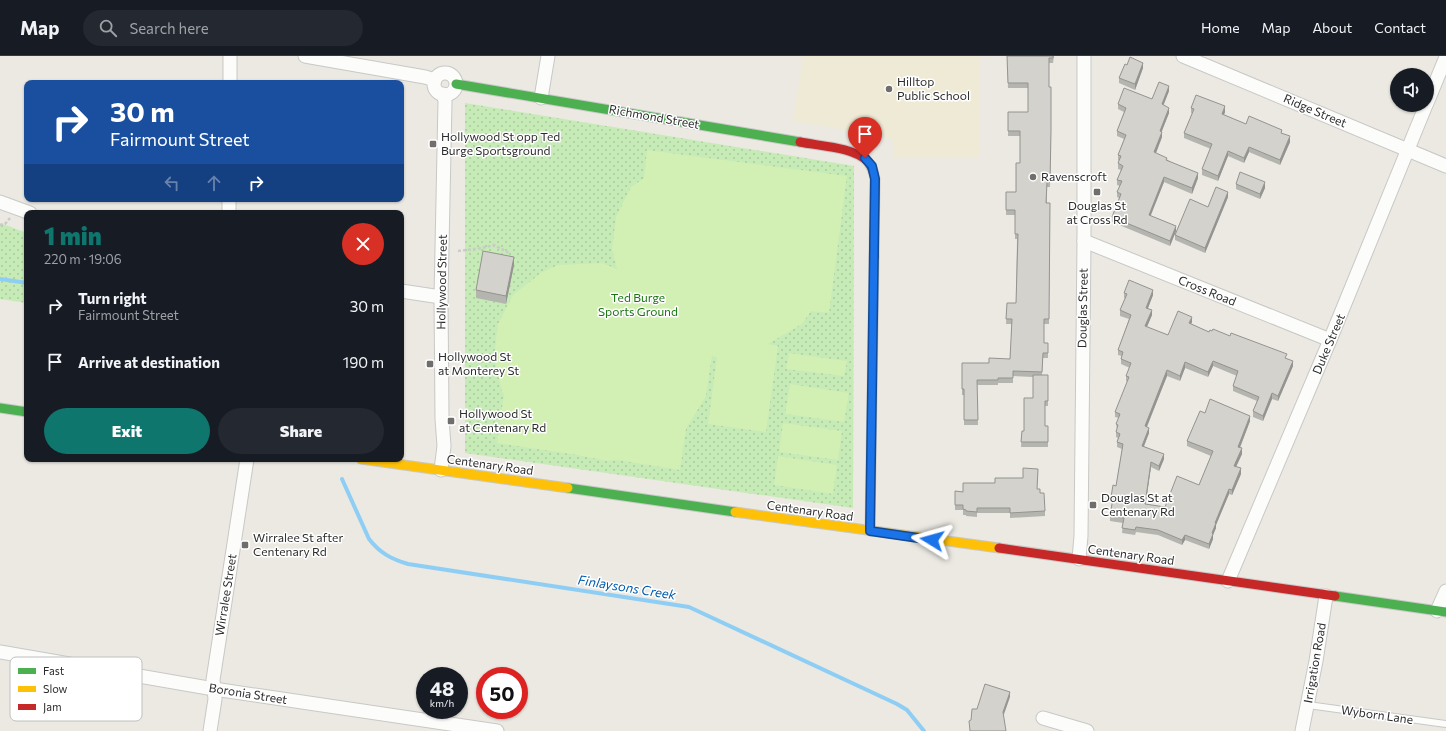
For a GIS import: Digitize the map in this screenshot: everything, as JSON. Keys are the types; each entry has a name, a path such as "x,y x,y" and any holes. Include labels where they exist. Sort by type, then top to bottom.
{"main road":[{"name":"Richmond Street","path":"456,84 852,152 865,158 872,166 875,179 870,531"},
{"path":"0,408 24,412"},
{"name":"Centenary Road","path":"383,462 1079,559 1442,612"}],"street":[{"path":"230,56 230,80"},
{"path":"305,56 435,80"},
{"path":"541,98 548,56"},
{"name":"Douglas Street","path":"1079,559 1081,536 1084,241 1084,56"},
{"name":"Ridge Street","path":"1183,56 1446,166"},
{"name":"Duke Street","path":"1434,87 1446,57"},
{"path":"447,73 453,76 456,84 452,92 443,94 436,89 435,80 441,74 447,73"},
{"name":"Hollywood Street","path":"441,470 444,446 442,419 441,297 445,101 443,94"},
{"name":"Duke Street","path":"1228,581 1330,340 1424,112"},
{"path":"0,202 24,211"},
{"name":"Cross Road","path":"1084,241 1330,340"},
{"path":"404,291 441,297"},
{"name":"Wirralee Street","path":"210,731 215,699 212,680 247,462"},
{"path":"1442,612 1446,591"},
{"name":"Irrigation Road","path":"1302,731 1308,705 1326,596"},
{"name":"Boronia Street","path":"0,652 29,657"},
{"name":"Boronia Street","path":"142,677 214,689 497,731"},
{"path":"1043,718 1087,731"}],"lane":[{"name":"Wyborn Lane","path":"1308,705 1446,724"}],"path":[{"path":"458,251 494,245 509,253"}],"shaded area":[{"name":"Hilltop Public School","path":"803,56 980,56 980,158 893,158 893,142 888,137 793,121"}],"green space":[{"name":"Ted Burge Sports Ground","path":"465,103 854,166 853,508 465,453"},
{"path":"647,150 847,176 829,313 811,311 802,324 768,344 778,346 766,432 708,424 717,357 712,356 706,396 686,429 680,470 617,460 608,461 497,443 504,394 502,392 494,357 498,324 513,295 542,272 558,265 602,263 617,269 612,249 616,217 631,187 644,178"},
{"path":"0,223 24,232 24,303 0,299"},
{"path":"789,353 847,361 844,376 786,369"},
{"path":"790,384 849,393 844,422 785,414"},
{"path":"783,423 842,431 838,460 779,452"},
{"path":"778,456 837,465 833,494 774,485"}],"building":[{"path":"1007,56 1053,56 1053,58 1049,58 1049,87 1051,87 1050,182 1047,182 1046,203 1050,203 1049,319 1044,319 1044,343 1048,343 1048,353 1043,353 1042,372 1013,371 1013,378 977,380 978,420 964,420 962,363 989,363 989,358 1010,359 1012,319 1006,319 1007,303 1016,303 1018,234 1015,234 1015,210 1006,210 1006,192 1016,192 1016,163 1020,163 1020,131 1008,131 1008,112 1028,112 1028,83 1008,83"},
{"path":"1130,57 1143,63 1135,84 1119,78"},
{"path":"1159,82 1169,86 1162,104 1169,108 1154,152 1167,158 1166,160 1198,173 1192,188 1164,177 1149,215 1176,226 1170,241 1112,217 1121,194 1117,192 1122,181 1117,180 1123,166 1118,163 1121,156 1118,155 1126,135 1117,131 1126,108 1118,104 1124,88 1152,99"},
{"path":"1196,95 1225,106 1222,114 1246,124 1249,116 1282,130 1281,133 1290,136 1280,160 1249,147 1244,158 1228,151 1218,176 1202,169 1212,144 1184,133 1194,109 1191,108"},
{"path":"1240,172 1265,182 1260,194 1236,184"},
{"path":"1216,187 1228,192 1205,248 1175,235 1190,199 1208,207"},
{"path":"483,251 514,257 506,296 476,290"},
{"path":"1129,280 1153,290 1146,308 1152,310 1145,326 1168,335 1178,311 1192,317 1189,323 1209,332 1213,329 1230,336 1231,333 1287,354 1285,358 1293,361 1278,396 1272,393 1263,416 1253,411 1259,397 1233,386 1238,371 1213,361 1208,372 1185,362 1180,376 1167,370 1145,426 1149,428 1142,446 1164,454 1159,466 1151,462 1145,504 1165,507 1177,476 1199,485 1213,451 1187,441 1200,411 1205,413 1210,399 1250,416 1238,447 1242,448 1234,466 1241,468 1232,490 1229,489 1215,523 1209,544 1185,535 1182,540 1158,530 1136,527 1135,530 1122,528 1124,518 1110,516 1113,498 1111,497 1113,485 1116,486 1123,444 1117,442 1120,434 1116,432 1118,425 1116,424 1120,414 1115,412 1129,377 1126,376 1131,363 1121,359 1123,352 1118,350 1131,315 1120,310 1127,294 1124,293"},
{"path":"1033,375 1048,375 1048,401 1045,401 1045,426 1048,426 1048,442 1021,442 1022,431 1024,431 1024,398 1033,398"},
{"path":"1023,468 1038,469 1037,489 1040,489 1040,493 1044,493 1045,511 1010,513 1010,508 977,508 977,512 966,511 963,509 963,505 955,505 955,491 963,492 963,483 995,483 995,478 1023,478"},
{"path":"985,684 1010,692 1003,712 1006,731 970,731 969,721 971,720 972,709 977,709"}],"waterway":[{"name":"Finlaysons Creek","path":"0,279 24,283"},
{"name":"Finlaysons Creek","path":"342,479 369,539 382,552 396,560 408,564 689,607 897,704 907,710 924,731"}],"traffic: fast":[{"path":"456,84 800,142"},
{"path":"0,408 24,412"},
{"path":"568,488 735,512"},
{"path":"1335,596 1446,612"}],"traffic: slow":[{"path":"870,531 874,257"},
{"path":"382,462 568,488"},
{"path":"735,512 999,548"}],"traffic: jam":[{"path":"800,142 846,150 855,153 868,162 873,170 875,179 874,257"},
{"path":"999,548 1335,596"}],"place":[{"name":"Hilltop Public School","path":"889,89"},
{"name":"Hollywood St opp Ted Burge Sportsground","path":"433,144"},
{"name":"Ravenscroft","path":"1033,177"},
{"name":"Douglas St at Cross Rd","path":"1097,192"},
{"name":"Hollywood St at Monterey St","path":"430,364"},
{"name":"Hollywood St at Centenary Rd","path":"451,421"},
{"name":"Douglas St at Centenary Rd","path":"1093,505"},
{"name":"Wirralee St after Centenary Rd","path":"245,545"}],"route":[{"path":"865,158 872,166 875,179 870,531 932,540"}]}
